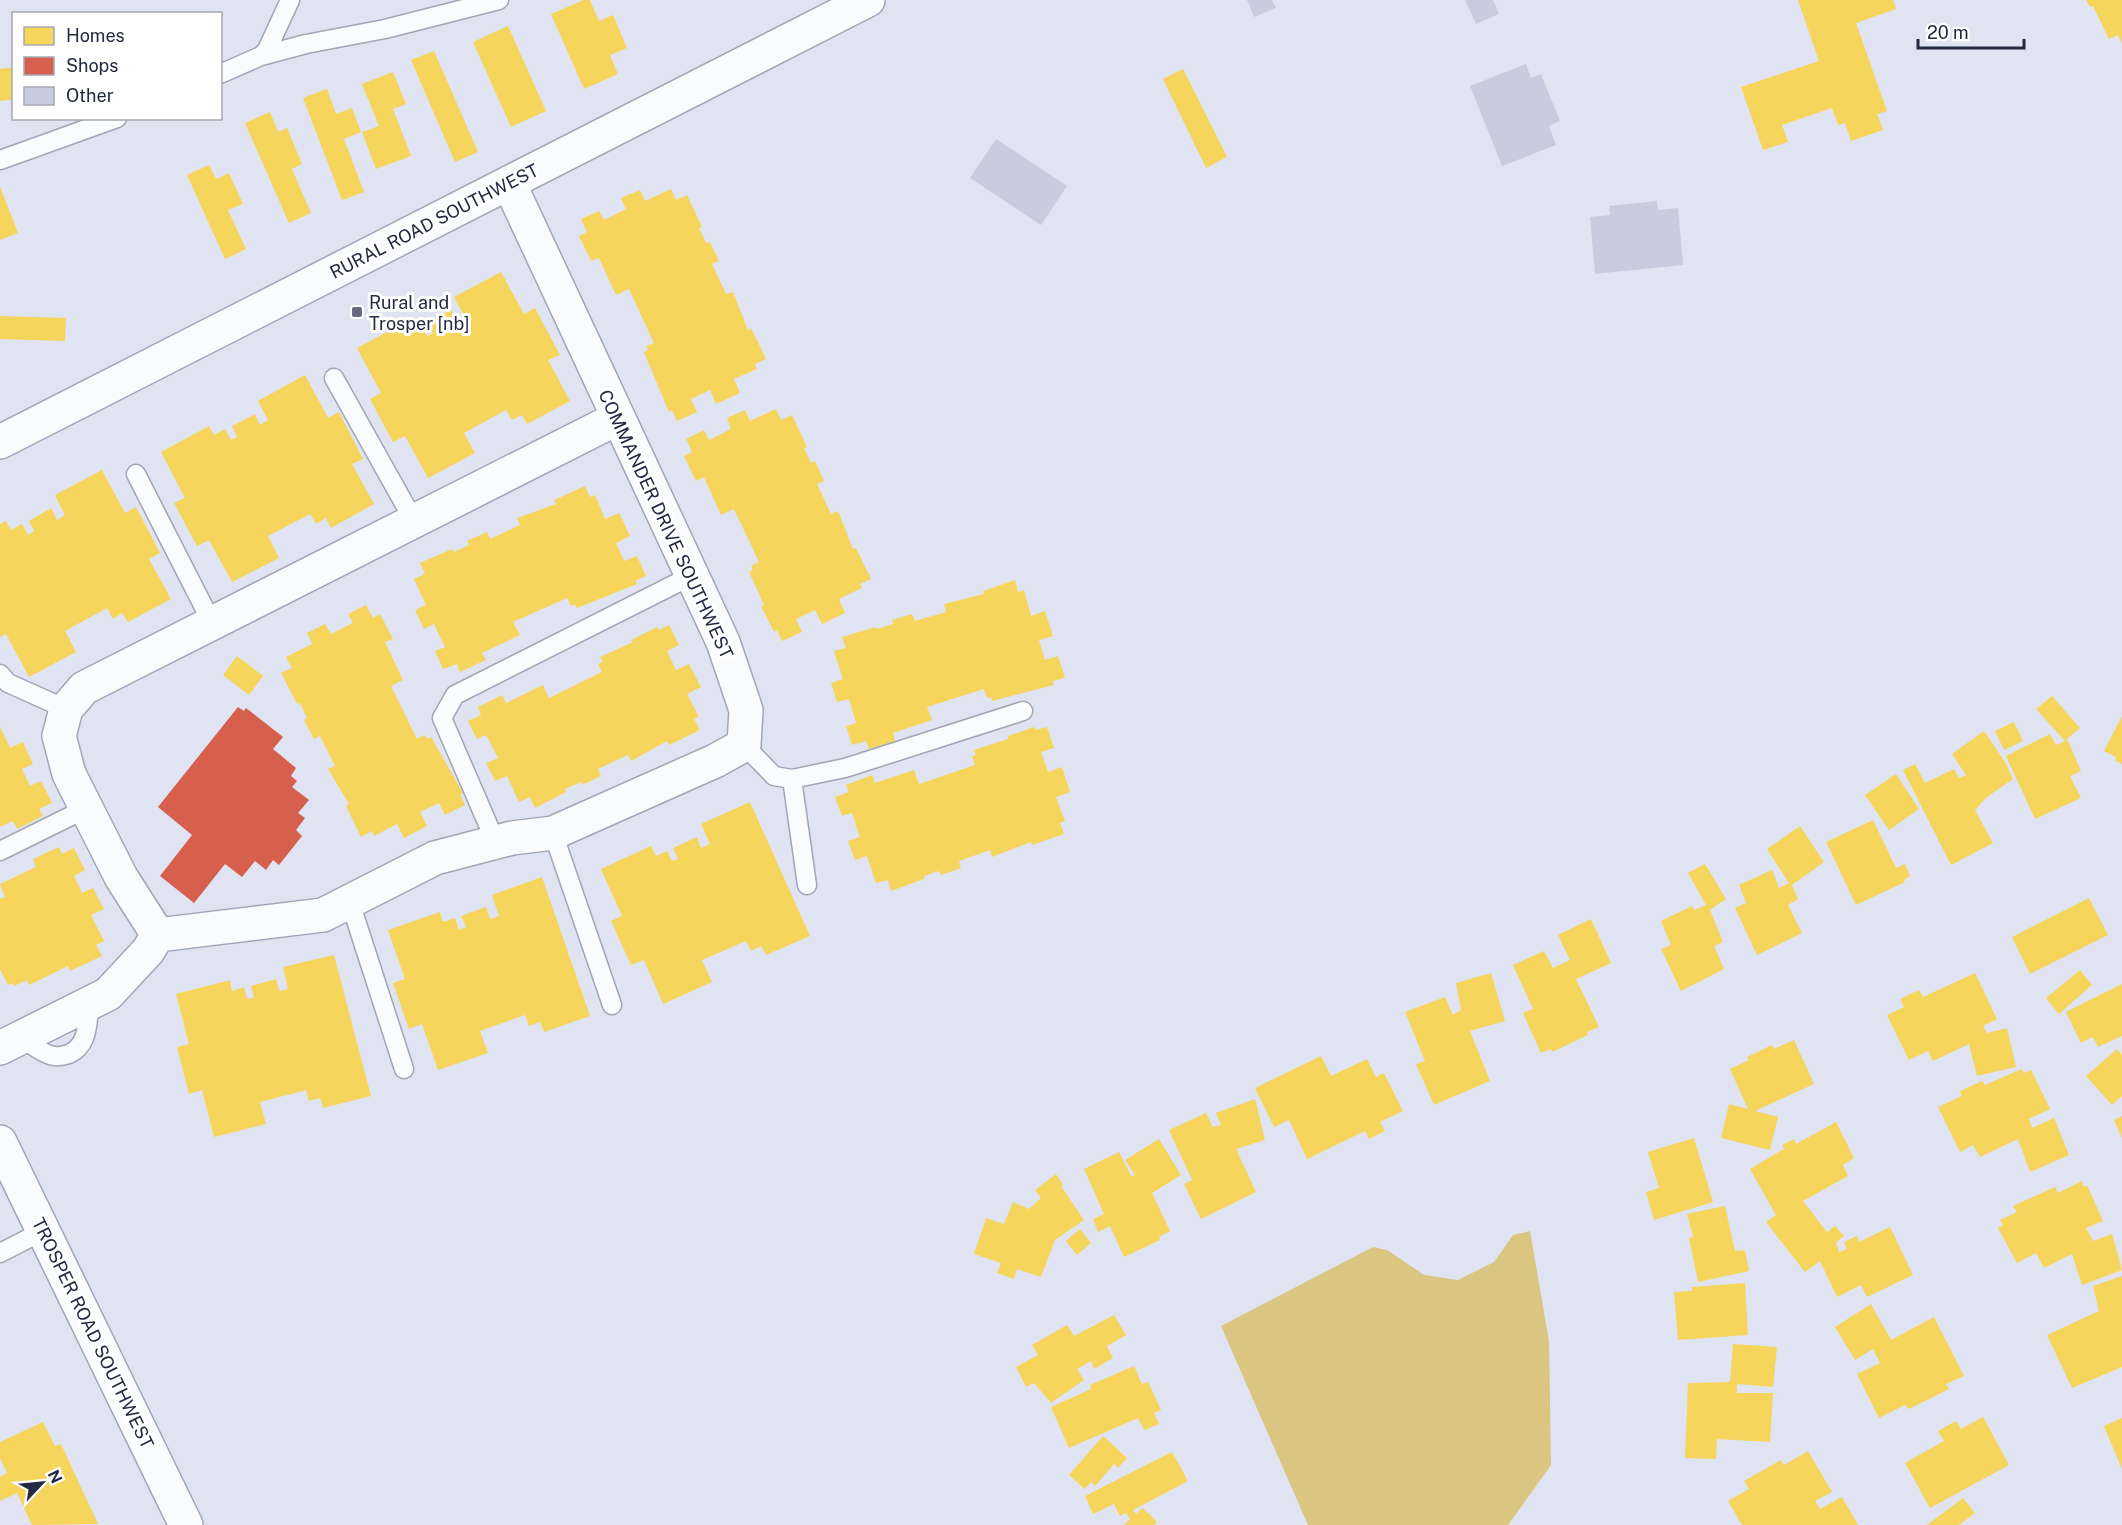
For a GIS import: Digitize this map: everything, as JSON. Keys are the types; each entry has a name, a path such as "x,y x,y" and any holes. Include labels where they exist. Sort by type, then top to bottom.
{"street":[{"name":"RURAL ROAD SOUTHWEST","path":"0,442 868,0"},
{"name":"COMMANDER DRIVE SOUTHWEST","path":"509,183 723,642 746,710 744,745"},
{"path":"158,935 121,878 69,774 59,736 66,709 84,688 618,418"},
{"path":"158,935 323,915 435,858 512,838 553,833 716,761 744,745"},
{"path":"10,1043 108,994 148,951 158,935"},
{"name":"TROSPER ROAD SOUTHWEST","path":"0,1142 186,1525"}],"lane":[{"path":"261,56 267,50 290,0"},
{"path":"222,73 261,56 306,44 385,29 499,0"},
{"path":"0,160 111,120"},
{"path":"334,378 414,521"},
{"path":"136,474 212,622"},
{"path":"496,843 442,718 455,695 691,576"},
{"path":"0,674 8,684 66,709"},
{"path":"744,745 774,776 792,779 845,768 1023,711"},
{"path":"792,779 807,885"},
{"path":"0,851 87,808"},
{"path":"553,833 612,1005"},
{"path":"350,902 404,1069"},
{"path":"0,1253 43,1231"}],"shaded area":[{"path":"1530,1231 1549,1341 1551,1465 1508,1525 1308,1525 1221,1326 1373,1247 1387,1250 1424,1275 1458,1280 1494,1262 1513,1235"}],"building: Homes":[{"path":"584,0 590,0 599,21 613,15 627,48 610,55 618,74 584,89 551,14"},
{"path":"1798,0 1893,0 1896,9 1856,23 1887,111 1877,114 1883,130 1851,141 1845,123 1838,125 1832,108 1782,125 1788,142 1763,150 1741,87 1819,61"},
{"path":"2086,0 2122,0 2122,44 2118,35 2109,39 2093,6 2090,7"},
{"path":"508,26 546,111 511,127 473,42"},
{"path":"434,51 478,152 455,162 411,60"},
{"path":"12,67 12,99 0,101 0,69"},
{"path":"1183,69 1227,157 1206,168 1163,79"},
{"path":"393,72 406,104 393,109 411,156 376,169 362,132 379,126 362,84"},
{"path":"327,89 336,114 352,108 361,132 344,139 364,192 342,200 303,98"},
{"path":"270,112 278,132 287,128 302,164 292,169 311,213 289,223 245,123"},
{"path":"209,165 216,179 229,173 243,204 228,210 246,249 225,259 187,175"},
{"path":"0,187 18,233 0,240"},
{"path":"671,189 676,200 687,195 702,227 699,228 706,243 710,242 719,261 712,264 726,294 733,292 748,330 751,328 766,359 755,364 757,369 734,379 740,393 716,404 710,390 691,399 697,412 677,421 672,410 669,412 644,352 648,350 646,346 654,343 629,289 616,295 599,258 591,261 579,236 587,232 581,219 599,211 604,220 626,209 621,198 640,190 645,201"},
{"path":"501,272 524,314 535,308 560,355 548,360 570,401 527,424 522,415 512,420 506,410 464,433 475,453 428,478 405,436 393,442 370,399 381,393 357,348 406,322 410,331 421,326 427,336 433,333 428,322 451,310 456,321 464,316 454,297"},
{"path":"0,316 66,318 65,341 0,339"},
{"path":"305,375 328,418 339,412 363,459 352,464 374,504 331,528 326,518 316,524 310,514 268,536 279,558 232,582 209,540 197,546 174,503 185,498 161,452 209,426 214,435 225,429 231,440 237,437 232,426 255,414 260,425 268,420 258,401"},
{"path":"776,409 781,420 792,415 807,447 804,448 811,463 815,461 824,481 817,484 831,514 838,511 853,549 856,548 871,579 860,584 862,588 839,599 845,613 822,624 815,610 796,619 802,632 782,641 777,630 774,632 761,606 764,605 749,572 753,570 751,566 759,562 734,509 721,515 704,477 696,481 684,456 692,452 686,439 704,430 709,440 731,429 727,418 745,410 750,421"},
{"path":"102,470 125,513 136,507 160,553 149,559 171,599 128,622 122,613 113,619 107,608 65,631 76,652 29,677 6,634 0,637 0,524 6,521 11,530 22,524 28,535 34,531 29,521 51,508 57,520 65,515 55,495"},
{"path":"585,486 590,497 595,495 605,519 619,513 630,536 616,543 624,561 637,556 646,576 635,581 637,584 577,608 575,604 571,606 567,598 513,622 520,635 482,653 486,660 460,672 457,664 443,669 435,651 445,647 434,624 424,629 415,610 426,605 414,579 425,574 420,563 452,549 454,552 469,545 467,541 487,532 490,539 520,525 517,518 556,504 554,500"},
{"path":"1015,580 1018,592 1024,590 1031,616 1045,611 1053,636 1039,640 1045,660 1058,656 1065,678 1053,681 1054,685 992,701 991,697 987,698 984,689 927,707 932,720 893,733 895,741 869,749 866,741 852,745 846,726 856,723 849,699 837,702 831,683 843,679 834,651 846,648 842,637 893,624 892,620 912,614 915,621 946,612 944,604 984,594 983,591"},
{"path":"366,605 373,618 380,614 393,639 385,642 403,680 391,686 417,739 425,735 427,739 431,737 463,793 460,795 465,805 445,815 439,803 420,812 427,826 404,838 397,824 374,836 372,831 361,837 346,806 349,804 328,769 335,766 320,736 314,739 304,720 307,718 300,703 297,704 281,673 292,668 286,657 312,644 307,633 325,624 331,634 353,623 348,614"},
{"path":"669,625 679,645 667,651 676,670 689,664 701,687 687,694 699,717 694,719 700,730 669,745 667,741 631,761 628,755 598,769 601,776 582,785 581,782 565,789 566,792 535,808 530,797 519,802 507,776 495,781 486,763 498,758 486,735 477,739 468,721 481,715 478,707 502,695 506,703 543,685 549,698 602,672 598,664 603,662 600,657 633,642 631,640 657,627 659,630"},
{"path":"237,656 263,676 249,695 223,675"},
{"path":"2052,696 2080,728 2067,739 2081,771 2070,776 2081,798 2035,819 2006,756 2050,734 2056,745 2065,741 2036,709"},
{"path":"2122,716 2122,764 2115,761 2116,757 2104,751"},
{"path":"2014,722 2023,741 2004,750 1995,731"},
{"path":"0,727 10,748 23,742 33,764 22,769 30,786 41,781 52,803 39,809 43,816 17,829 13,821 0,827"},
{"path":"1034,727 1036,730 1047,727 1054,748 1041,752 1048,772 1062,767 1070,792 1056,797 1065,821 1060,823 1064,834 1032,845 1031,842 992,857 990,850 959,861 961,868 941,875 939,871 891,891 888,880 876,883 867,856 855,860 848,841 860,837 852,813 842,816 835,797 849,792 846,785 872,775 875,783 914,770 919,784 975,765 972,756 976,755 974,750 1008,739 1008,736"},
{"path":"1984,731 2005,762 2013,779 1987,797 1975,810 1993,843 1951,865 1903,770 1915,764 1925,783 1954,769 1959,778 1966,775 1952,754"},
{"path":"1896,774 1919,809 1889,830 1865,795"},
{"path":"750,802 810,936 766,955 761,946 751,951 746,941 702,960 712,982 663,1004 644,960 631,965 611,921 622,916 601,869 651,846 656,856 667,851 672,861 678,859 673,848 697,837 701,848 710,844 701,824"},
{"path":"1873,820 1896,868 1905,864 1910,876 1904,880 1905,882 1856,905 1826,842"},
{"path":"1800,826 1824,862 1792,885 1798,899 1788,905 1802,933 1757,955 1735,908 1746,903 1739,885 1772,870 1779,888 1789,883 1767,849"},
{"path":"59,847 62,854 74,848 85,870 74,876 82,893 93,888 104,909 91,915 104,941 96,945 102,956 70,971 68,966 29,985 27,980 14,986 12,983 8,985 0,969 0,899 5,897 0,884 36,867 33,859"},
{"path":"1705,864 1726,899 1710,910 1723,942 1714,946 1724,969 1681,991 1661,949 1671,945 1661,921 1692,906 1694,910 1706,905 1688,873"},
{"path":"542,877 590,1016 544,1032 540,1022 529,1026 525,1015 480,1031 488,1053 438,1070 422,1024 409,1029 393,983 405,979 388,930 440,912 443,922 455,918 459,930 466,927 461,916 486,907 490,919 499,916 492,895"},
{"path":"2089,898 2108,935 2030,974 2012,937"},
{"path":"1591,919 1611,963 1576,979 1599,1027 1587,1032 1588,1035 1552,1052 1551,1049 1541,1053 1523,1013 1533,1009 1513,965 1544,951 1553,968 1570,960 1558,935"},
{"path":"334,955 371,1096 323,1108 320,1098 309,1101 306,1090 260,1102 266,1124 214,1137 202,1090 189,1094 177,1047 189,1044 176,994 230,980 232,991 244,987 247,999 254,998 251,986 276,979 279,991 288,989 283,967"},
{"path":"2080,970 2092,985 2059,1014 2046,998"},
{"path":"1491,973 1505,1021 1470,1031 1490,1081 1434,1105 1416,1064 1425,1061 1405,1012 1445,997 1453,1015 1461,1010 1456,983"},
{"path":"1975,973 1997,1019 1983,1026 1987,1033 2007,1028 2016,1067 1977,1076 1969,1044 1933,1061 1928,1051 1909,1060 1887,1015 1904,1007 1900,999 1919,990 1923,997"},
{"path":"2122,984 2122,1036 2098,1047 2093,1037 2081,1043 2066,1012"},
{"path":"1794,1040 1814,1084 1755,1111 1778,1117 1770,1150 1721,1138 1729,1104 1748,1109 1730,1069 1749,1060 1747,1057 1772,1045 1774,1049"},
{"path":"2117,1049 2122,1055 2122,1096 2112,1105 2086,1076"},
{"path":"1321,1056 1331,1076 1367,1059 1376,1077 1384,1073 1403,1111 1380,1122 1385,1131 1369,1139 1365,1131 1307,1159 1289,1120 1274,1127 1255,1088"},
{"path":"2022,1069 2024,1073 2031,1070 2050,1109 2029,1119 2032,1128 2054,1118 2069,1155 2030,1172 2018,1139 1980,1157 1973,1145 1960,1152 1938,1107 1962,1096 1960,1091 1982,1081 1985,1085"},
{"path":"1255,1099 1265,1140 1236,1149 1256,1192 1201,1219 1184,1184 1192,1180 1169,1130 1206,1113 1213,1127 1221,1125 1216,1113"},
{"path":"2122,1116 2122,1138 2114,1120"},
{"path":"1836,1122 1854,1158 1843,1165 1848,1176 1803,1201 1827,1232 1835,1226 1844,1236 1836,1242 1839,1252 1847,1249 1844,1242 1857,1236 1859,1242 1890,1227 1913,1275 1867,1297 1861,1285 1837,1297 1820,1261 1805,1272 1766,1222 1776,1215 1750,1169 1784,1149 1782,1145 1794,1139 1796,1144"},
{"path":"1694,1138 1713,1202 1654,1220 1646,1192 1659,1188 1648,1152"},
{"path":"1159,1139 1181,1175 1152,1193 1170,1231 1159,1237 1160,1240 1124,1257 1110,1226 1098,1232 1093,1219 1104,1214 1084,1169 1119,1152 1131,1176 1135,1175 1125,1160"},
{"path":"1056,1174 1063,1185 1061,1186 1084,1220 1055,1240 1041,1277 1017,1269 1014,1279 997,1273 1001,1263 974,1254 986,1218 1004,1224 1013,1202 1029,1209 1041,1198 1035,1190"},
{"path":"2082,1181 2084,1187 2087,1185 2103,1221 2086,1228 2093,1241 2112,1234 2122,1270 2082,1285 2072,1254 2044,1268 2036,1253 2017,1263 1998,1228 2003,1225 2000,1220 2017,1212 2013,1206 2055,1187 2058,1193"},
{"path":"1725,1206 1735,1251 1745,1250 1749,1271 1698,1282 1689,1238 1693,1237 1687,1214"},
{"path":"1080,1229 1091,1243 1077,1255 1066,1241"},
{"path":"2122,1276 2122,1367 2072,1388 2047,1335 2099,1311 2093,1286"},
{"path":"1745,1283 1748,1335 1678,1340 1674,1292 1692,1291 1692,1287"},
{"path":"1871,1304 1891,1340 1934,1317 1964,1376 1946,1384 1949,1389 1909,1409 1905,1405 1879,1418 1857,1374 1880,1363 1873,1349 1855,1360 1835,1327"},
{"path":"1114,1315 1126,1335 1107,1346 1113,1358 1094,1369 1091,1361 1077,1369 1084,1380 1051,1403 1034,1383 1026,1387 1016,1367 1038,1355 1032,1345 1067,1325 1074,1336"},
{"path":"1733,1344 1777,1347 1773,1387 1737,1384 1737,1393 1773,1393 1770,1442 1717,1439 1716,1459 1685,1458 1688,1383 1730,1382"},
{"path":"1134,1366 1142,1384 1148,1382 1161,1410 1154,1413 1159,1424 1144,1430 1138,1418 1069,1448 1051,1407 1091,1389 1090,1385"},
{"path":"1983,1417 2009,1465 1930,1508 1905,1463 1944,1441 1938,1431 1956,1421 1961,1429"},
{"path":"2122,1418 2122,1469 2104,1426"},
{"path":"43,1422 55,1446 61,1444 98,1524 32,1525 17,1493 0,1501 0,1477 7,1473 0,1458 0,1442"},
{"path":"1103,1436 1127,1458 1118,1468 1114,1464 1095,1486 1091,1482 1085,1489 1069,1475"},
{"path":"1808,1451 1832,1492 1815,1501 1820,1509 1842,1497 1858,1525 1742,1525 1728,1501 1749,1489 1744,1481 1781,1460 1784,1465"},
{"path":"1172,1452 1188,1481 1133,1510 1136,1514 1143,1508 1157,1522 1154,1525 1124,1525 1130,1519 1126,1513 1120,1516 1114,1504 1093,1514 1085,1496"},
{"path":"1963,1498 1975,1513 1959,1525 1927,1525"}],"building: Shops":[{"path":"238,707 244,711 246,708 283,737 273,749 296,768 291,776 297,781 292,787 309,800 298,813 305,818 296,830 302,836 279,865 273,860 266,870 255,861 242,877 225,864 194,903 160,876 192,835 158,807"}],"building: Other":[{"path":"1247,0 1272,0 1276,8 1254,17"},
{"path":"1465,0 1493,0 1499,14 1476,24"},
{"path":"1526,64 1531,78 1541,74 1560,121 1549,126 1556,145 1502,166 1470,86"},
{"path":"996,139 1067,186 1041,225 970,178"},
{"path":"1657,201 1658,210 1678,208 1683,265 1595,274 1590,217 1610,215 1609,206"}],"place":[{"name":"Rural and Trosper [nb]","path":"357,312"}]}
